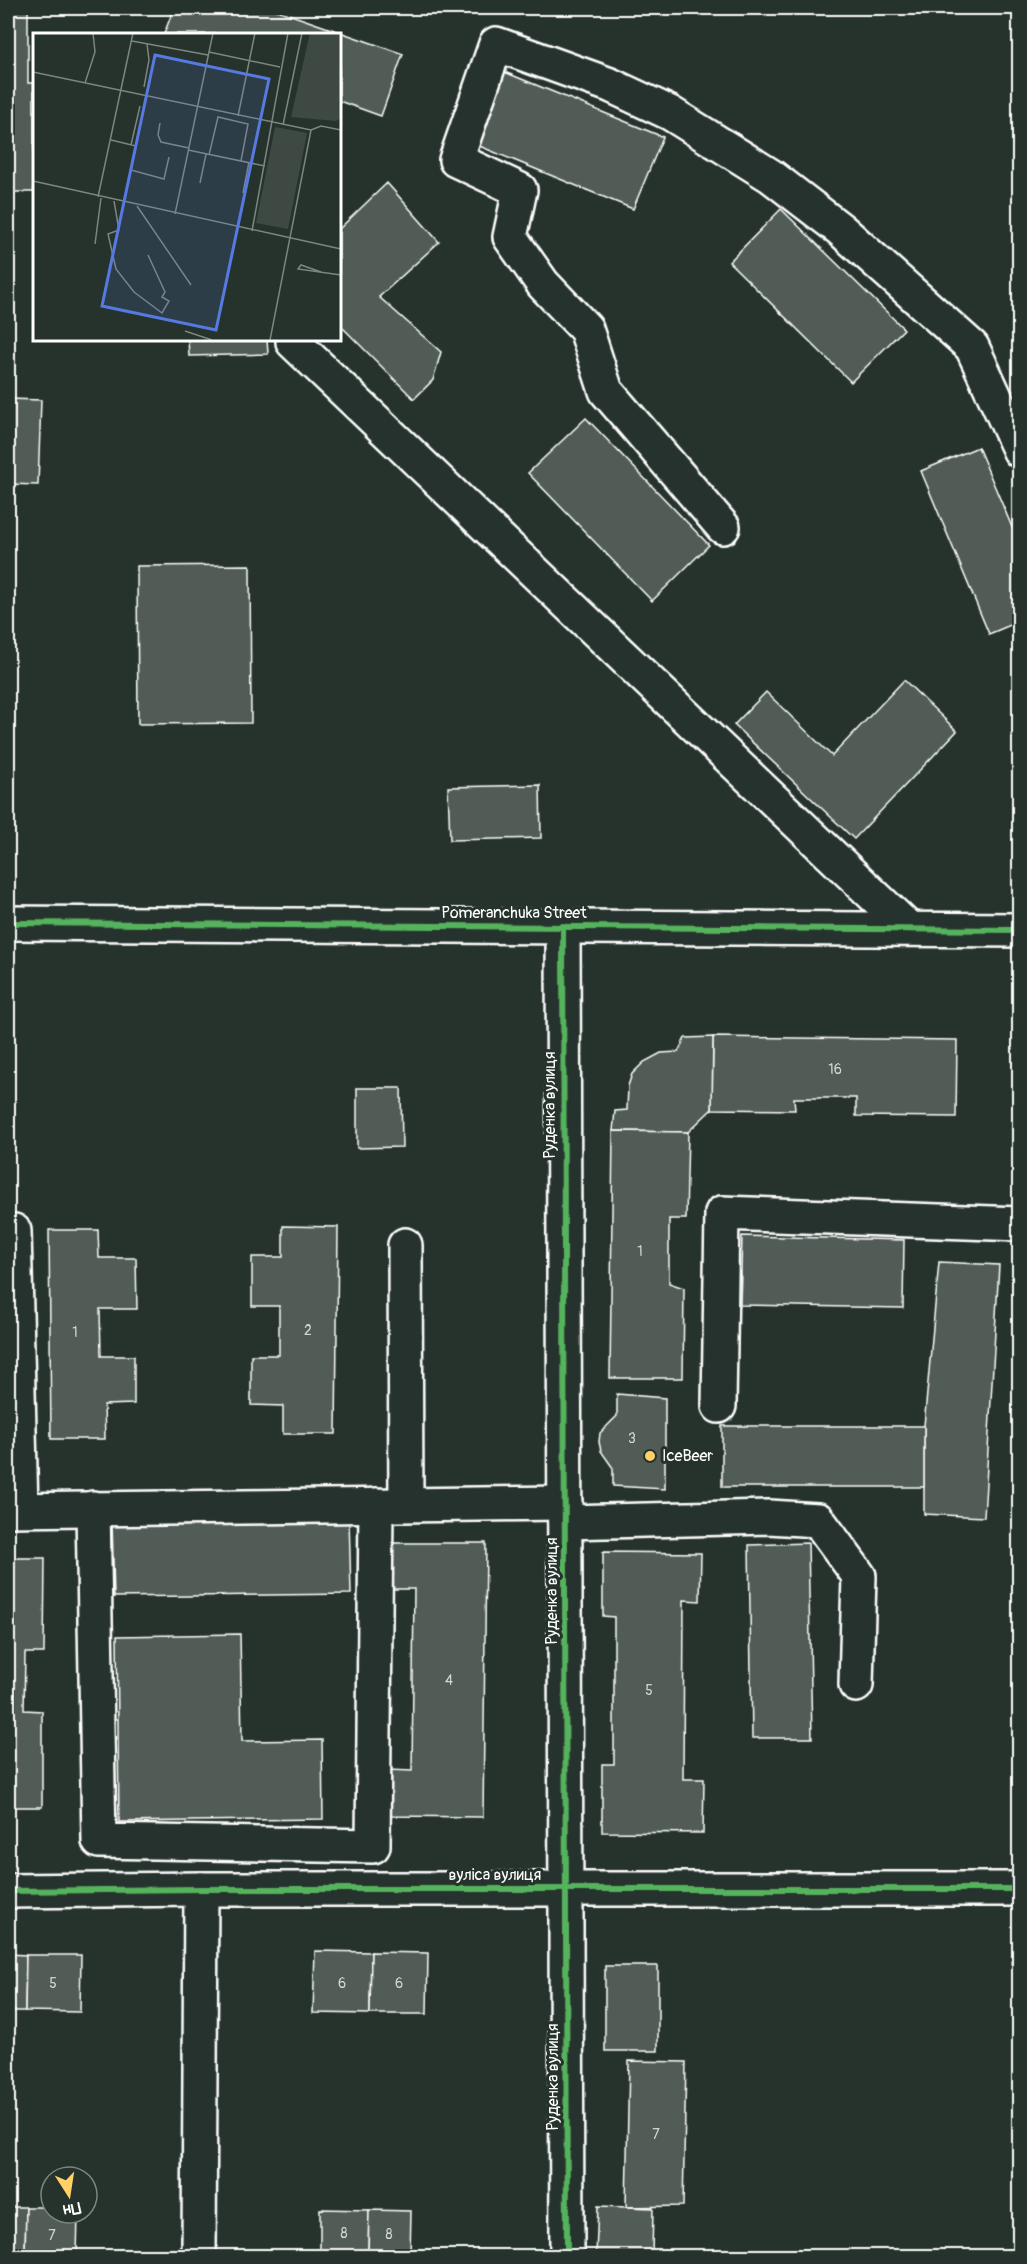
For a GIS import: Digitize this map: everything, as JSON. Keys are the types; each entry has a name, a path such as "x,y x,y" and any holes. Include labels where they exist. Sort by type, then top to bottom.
{"street":[{"path":"723,527 606,391 586,329 543,284 510,237 520,190 456,160 496,44 610,85 670,113 771,176 840,229 972,347 1020,451"},
{"path":"293,342 908,928"},
{"name":"Pomeranchuka Street","path":"8,923 1020,930"},
{"name":"Руденка вулиця","path":"563,926 567,2256"},
{"path":"719,1406 722,1213 1020,1224"},
{"path":"14,1231 14,1510 391,1504 565,1513 818,1520 858,1576 856,1685"},
{"path":"93,1508 99,1841 373,1846 405,1245"},
{"path":"248,1890 250,1844"},
{"path":"200,2256 201,1889"},
{"name":"вуліса вулиця","path":"8,1891 201,1889 1020,1890"}],"building":[{"path":"8,8 28,8 28,83 33,83 33,192 8,192"},
{"path":"174,8 271,8 403,54 381,116 340,101 340,33 164,33"},
{"path":"502,71 663,137 633,209 472,143"},
{"path":"387,183 439,242 379,297 441,352 433,380 414,399 340,325 340,228"},
{"path":"8,192 12,192 10,365 8,365"},
{"path":"781,209 904,329 851,382 729,262"},
{"path":"188,340 267,340 268,354 189,356"},
{"path":"8,399 41,400 38,485 8,484"},
{"path":"586,418 709,545 652,601 528,473"},
{"path":"978,447 1020,546 1020,621 989,634 921,471"},
{"path":"250,565 251,723 138,724 137,566"},
{"path":"904,680 957,731 854,839 734,725 766,692 832,756"},
{"path":"540,785 541,838 450,840 448,787"},
{"path":"713,1037 957,1040 956,1117 856,1116 856,1098 794,1098 795,1110 712,1109"},
{"path":"713,1037 712,1109 688,1132 613,1131 615,1111 627,1110 628,1086 632,1074 644,1062 661,1053 678,1052 685,1038"},
{"path":"357,1088 401,1088 402,1147 357,1148"},
{"path":"613,1131 688,1132 686,1219 669,1219 669,1283 684,1288 683,1378 610,1378"},
{"path":"283,1226 338,1227 336,1434 283,1434 283,1406 251,1405 251,1355 279,1355 279,1306 252,1306 252,1257 283,1257"},
{"path":"49,1230 98,1230 99,1258 136,1258 137,1309 100,1309 101,1356 134,1356 134,1404 104,1405 105,1439 51,1439"},
{"path":"742,1236 904,1240 903,1308 740,1305"},
{"path":"939,1262 999,1265 984,1517 924,1514 924,1426"},
{"path":"617,1394 665,1398 665,1489 613,1486 613,1468 601,1451 599,1442 600,1433 617,1416"},
{"path":"722,1426 924,1426 924,1487 722,1487"},
{"path":"349,1518 351,1594 114,1597 112,1521"},
{"path":"393,1543 486,1543 483,1817 388,1816 388,1770 412,1771 414,1589 393,1589"},
{"path":"808,1543 812,1738 752,1738 749,1545"},
{"path":"603,1552 701,1553 700,1601 684,1600 683,1779 704,1779 703,1833 602,1832 602,1764 614,1764 614,1617 603,1616"},
{"path":"8,1558 45,1558 44,1653 25,1653 24,1710 42,1711 42,1807 8,1807"},
{"path":"240,1634 242,1741 322,1740 323,1819 119,1822 117,1636"},
{"path":"315,1951 371,1952 370,2014 313,2013"},
{"path":"371,1952 428,1953 427,2014 370,2014"},
{"path":"8,1954 26,1955 25,2011 8,2011"},
{"path":"26,1955 81,1955 80,2012 25,2011"},
{"path":"605,1966 658,1966 658,2051 605,2051"},
{"path":"629,2061 686,2062 683,2206 626,2207"},
{"path":"598,2206 653,2208 652,2256 596,2256"},
{"path":"8,2207 26,2207 25,2256 8,2256"},
{"path":"26,2207 39,2207 39,2225 78,2225 77,2256 25,2256"},
{"path":"320,2209 369,2210 368,2256 320,2256"},
{"path":"369,2210 411,2211 410,2256 368,2256"}],"cycle path":[{"path":"8,923 1020,930"},
{"path":"563,926 567,2256"},
{"path":"8,1891 1020,1889"}],"place":[{"name":"IceBeer","path":"650,1456"}]}
